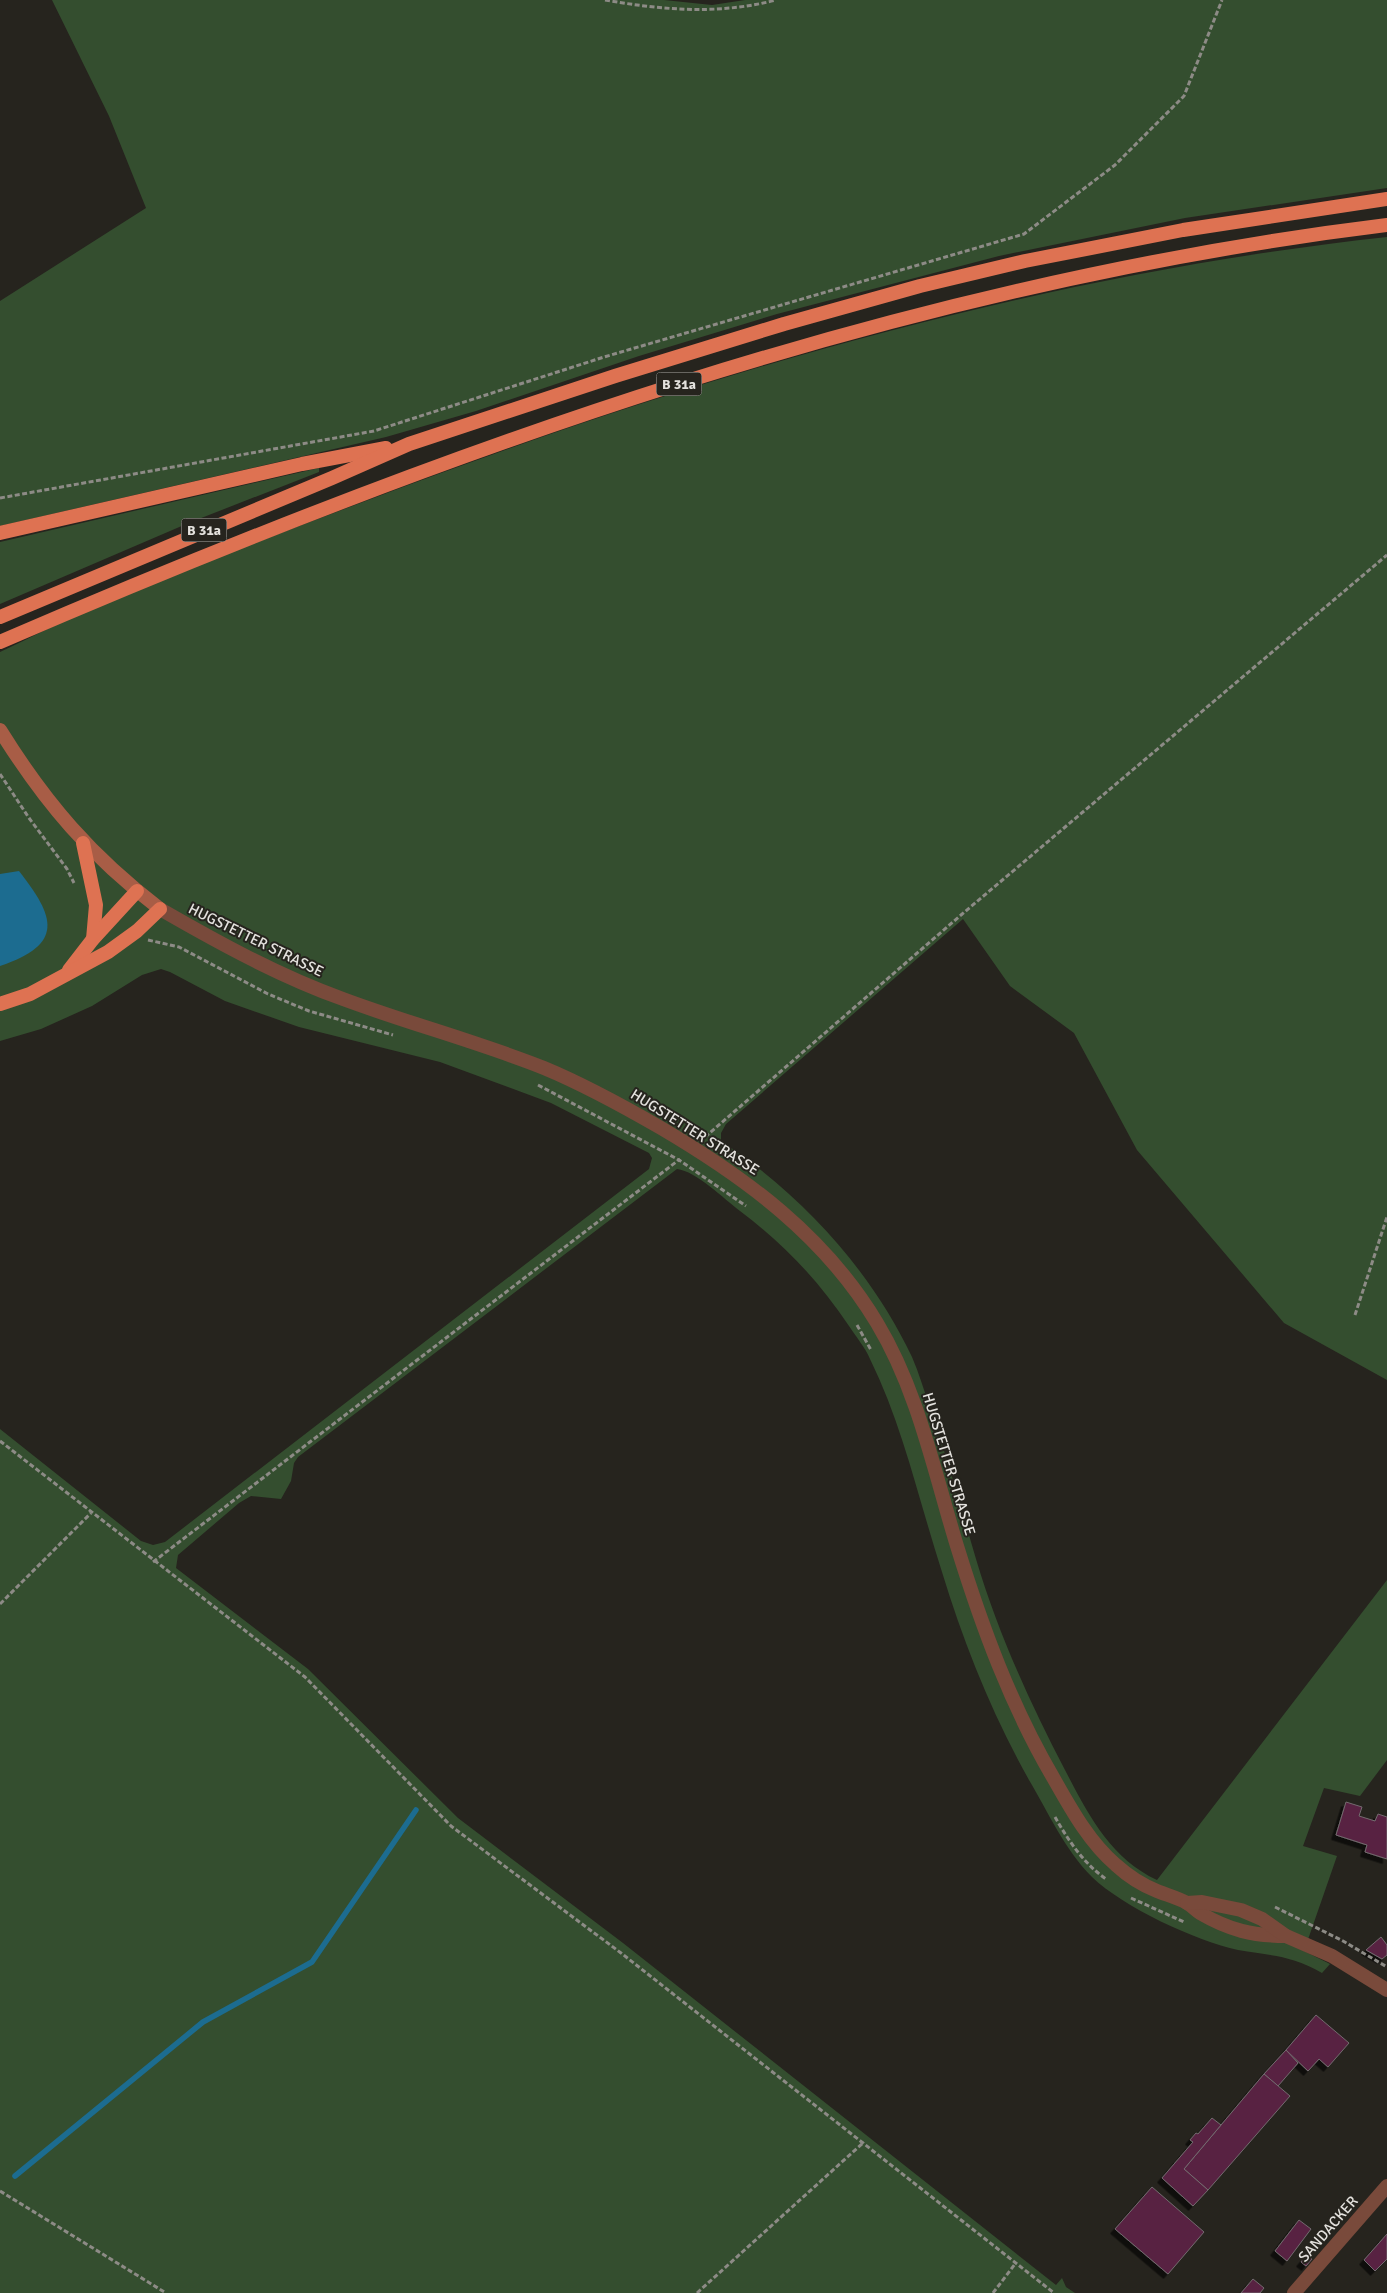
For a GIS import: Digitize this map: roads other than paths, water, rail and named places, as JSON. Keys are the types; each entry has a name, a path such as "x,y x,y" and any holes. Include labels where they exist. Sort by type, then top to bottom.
{"highway":[{"name":"B 31a","path":"0,617 409,444 615,376 765,330 920,286 1025,262 1183,230 1387,199"},
{"name":"B 31a","path":"0,642 171,568 408,475 629,399 784,351 934,309 1181,255 1387,225"},
{"path":"0,533 302,464 409,444"},
{"path":"83,843 96,905 93,939"},
{"path":"65,974 93,939 137,891"},
{"path":"0,1004 30,994 108,952 137,931 160,908"}],"main road":[{"name":"HUGSTETTER STRASSE","path":"0,730 44,797 83,843 137,891 160,908"}],"street":[{"name":"HUGSTETTER STRASSE","path":"160,908 210,938 286,976 344,1000 480,1044 547,1069 615,1102 694,1148 750,1185 809,1235 846,1277 877,1323 902,1372 925,1436 958,1548 993,1656 1043,1760 1096,1845 1114,1863 1152,1889 1187,1903 1199,1912 1235,1929 1256,1936 1286,1936"},
{"name":"HUGSTETTER STRASSE","path":"1187,1903 1202,1902 1241,1910 1262,1919 1286,1936 1332,1956 1387,1990"},
{"name":"SANDACKER","path":"1294,2293 1387,2186"}],"water":[{"path":"19,871 40,902 46,915 47,928 44,938 35,948 21,957 0,966 0,874"}],"waterway":[{"path":"15,2176 203,2022 312,1962 416,1810"}]}
